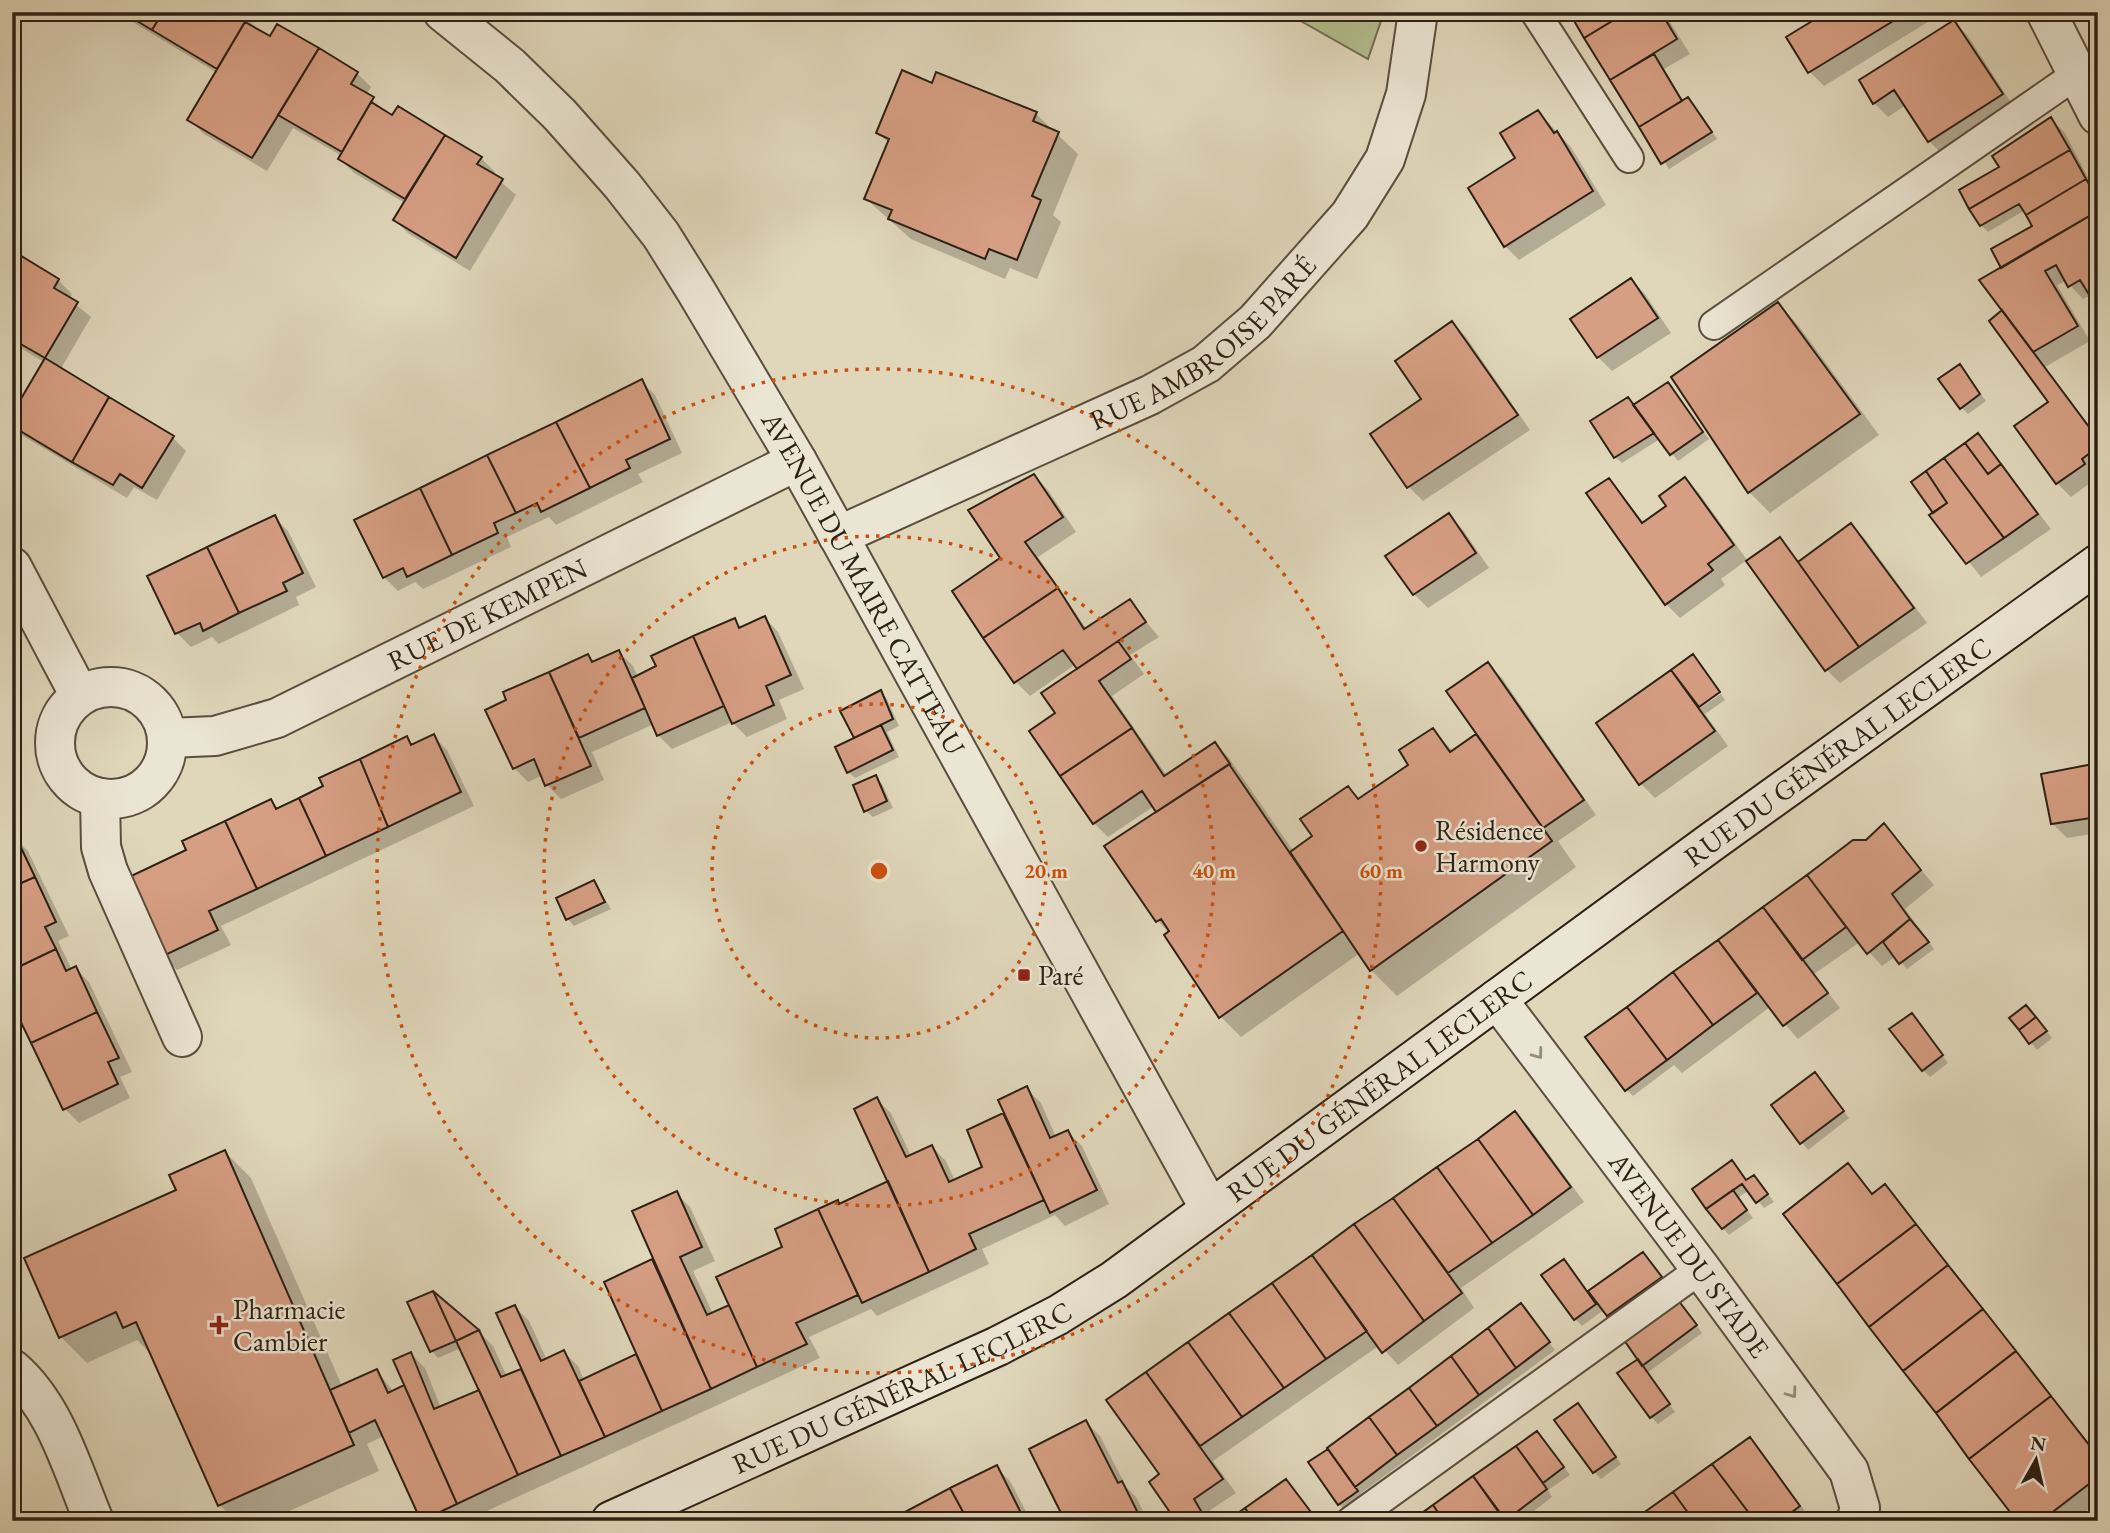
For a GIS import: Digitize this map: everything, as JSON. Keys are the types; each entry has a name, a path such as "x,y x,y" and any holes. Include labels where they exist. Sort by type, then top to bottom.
{"street":[{"name":"AVENUE DU MAIRE CATTEAU","path":"443,12 510,66 560,115 622,185 661,235 797,461 1210,1209"},
{"name":"RUE AMBROISE PARÉ","path":"838,536 1150,395 1206,364 1255,322 1350,215 1385,159 1406,94 1418,12"},
{"path":"2046,12 2098,114"},
{"name":"RUE DE KEMPEN","path":"168,738 215,736 276,718 797,461"},
{"name":"RUE DU GÉNÉRAL LECLERC","path":"611,1521 827,1426 1058,1315 1114,1280 2098,564"},
{"path":"12,567 80,696"},
{"path":"117,686 136,692 152,703 163,720 168,738 167,756 149,785 134,795 100,798 82,791 68,779 58,762 55,744 57,726 66,709 80,696 98,687 117,686"},
{"path":"100,798 101,847 108,871 181,1037"},
{"name":"AVENUE DU STADE","path":"1497,999 1701,1269 1849,1471 1862,1516"},
{"path":"12,1369 27,1382 51,1418 94,1521"}],"lane":[{"path":"1535,12 1629,158"},
{"path":"1714,325 2077,74"},
{"path":"1351,1521 1701,1269"}],"green space":[{"path":"1285,12 1384,12 1368,59"}],"building":[{"path":"122,12 163,12 152,30"},
{"path":"163,12 244,12 249,15 217,69 152,30"},
{"path":"1569,12 1627,12 1584,38"},
{"path":"1627,12 1661,12 1677,39 1610,80 1584,38"},
{"path":"1827,12 1908,12 1808,73 1786,37"},
{"path":"1954,20 2003,94 1928,142 1894,90 1873,104 1859,80"},
{"path":"245,22 270,36 277,24 319,48 252,158 187,120"},
{"path":"319,48 358,72 351,84 374,97 342,152 278,115"},
{"path":"1654,54 1682,101 1639,127 1610,80"},
{"path":"902,70 932,83 936,72 1037,112 1033,121 1059,132 1032,196 1041,200 1017,260 989,249 985,259 888,219 892,210 864,199 889,139 876,133"},
{"path":"1688,97 1712,132 1661,164 1639,127"},
{"path":"371,102 392,115 398,106 445,135 405,199 338,159"},
{"path":"1538,110 1554,133 1557,131 1593,191 1504,247 1468,188 1515,158 1500,133"},
{"path":"2051,117 2070,150 1969,209 1959,190 1999,167 1992,156"},
{"path":"445,135 482,157 477,164 503,179 456,258 393,220"},
{"path":"2070,150 2086,179 2026,215 2019,204 1980,226 1969,209"},
{"path":"2086,179 2098,199 2098,211 2001,268 1991,249 2032,226 2026,215"},
{"path":"2098,211 2098,309 2080,280 2068,287 2056,265 2045,271 2078,326 2033,352 1979,280"},
{"path":"18,254 59,279 54,288 78,302 45,358 12,339 12,264"},
{"path":"1631,278 1658,318 1597,358 1570,319"},
{"path":"1778,302 1860,414 1748,493 1671,377"},
{"path":"2002,310 2098,439 2098,447 2082,459 2085,464 2056,484 2014,426 2048,402 1989,321"},
{"path":"1452,321 1518,415 1407,488 1370,434 1421,399 1395,361"},
{"path":"45,358 109,397 72,462 12,426 12,414"},
{"path":"1960,364 1980,394 1960,409 1938,379"},
{"path":"642,379 670,439 626,460 630,468 590,488 556,422"},
{"path":"1668,382 1703,432 1670,455 1633,405"},
{"path":"109,397 174,436 142,488 120,474 113,485 72,462"},
{"path":"1628,397 1654,433 1614,458 1590,421"},
{"path":"556,422 590,488 541,512 537,503 516,513 487,455"},
{"path":"1978,433 2001,464 1988,474 1965,443"},
{"path":"1965,443 1988,474 2001,464 2038,514 2004,538 1944,458"},
{"path":"487,455 516,513 494,523 498,533 452,555 420,488"},
{"path":"1944,458 2004,538 1966,564 1929,515 1947,503 1926,471"},
{"path":"1926,471 1947,503 1933,513 1911,482"},
{"path":"1034,474 1063,517 1025,542 1058,588 983,638 952,591 1000,558 968,510"},
{"path":"1685,477 1734,545 1708,564 1713,570 1665,605 1586,493 1609,478 1642,523 1666,506 1659,496"},
{"path":"420,488 452,555 407,577 403,568 383,578 354,520"},
{"path":"1449,513 1476,553 1413,595 1385,556"},
{"path":"275,515 303,573 283,583 287,591 239,613 207,547"},
{"path":"1851,523 1914,608 1859,647 1798,562"},
{"path":"1780,537 1859,647 1825,671 1746,561"},
{"path":"207,547 239,613 203,631 200,623 175,634 147,576"},
{"path":"1058,588 1084,629 1130,599 1146,622 1077,669 1063,650 1014,683 983,638"},
{"path":"765,616 791,675 766,686 774,705 732,724 693,636 735,618 739,628"},
{"path":"693,636 724,706 657,736 632,678 656,666 651,656"},
{"path":"1118,641 1131,659 1099,681 1132,728 1060,776 1029,731 1055,713 1041,693"},
{"path":"619,650 645,708 579,738 549,672 588,654 592,662"},
{"path":"1693,654 1720,692 1699,707 1671,670"},
{"path":"1488,662 1584,800 1543,828 1446,691"},
{"path":"1671,670 1715,731 1639,785 1596,723"},
{"path":"549,672 591,766 545,786 534,759 513,769 485,710 506,700 503,692"},
{"path":"881,690 893,719 854,738 840,711"},
{"path":"881,725 893,750 847,773 835,747"},
{"path":"1132,728 1164,776 1215,742 1230,764 1156,812 1142,791 1093,824 1060,776"},
{"name":"Résidence Harmony","path":"1433,728 1450,752 1476,734 1552,841 1370,971 1290,852 1312,836 1300,819 1348,786 1358,799 1408,765 1399,750"},
{"path":"434,734 461,792 388,827 360,759 407,736 411,745"},
{"path":"360,759 388,827 326,856 299,798 323,786 319,778"},
{"path":"2098,763 2098,817 2051,824 2041,774"},
{"path":"1229,764 1343,931 1219,1018 1164,935 1169,931 1161,919 1156,922 1104,846"},
{"path":"876,775 887,801 864,812 853,785"},
{"path":"299,798 326,856 257,889 225,821 271,799 276,809"},
{"path":"225,821 257,889 209,911 218,930 161,957 127,878 186,850 182,841"},
{"path":"1884,823 1921,870 1892,894 1910,919 1867,954 1807,875 1853,840 1866,840"},
{"path":"15,835 35,877 12,887 12,836"},
{"path":"1807,875 1846,927 1802,960 1763,907"},
{"path":"35,877 56,922 45,927 56,949 12,970 12,887"},
{"path":"594,880 605,902 566,920 556,898"},
{"path":"1763,907 1828,993 1783,1026 1718,940"},
{"path":"1910,919 1929,942 1899,964 1883,942"},
{"path":"1718,940 1757,993 1713,1025 1673,972"},
{"path":"56,949 66,971 76,966 97,1012 31,1043 12,1004 12,970"},
{"path":"1673,972 1713,1025 1667,1060 1627,1007"},
{"path":"2026,1005 2036,1017 2019,1030 2009,1018"},
{"path":"1627,1007 1667,1060 1625,1091 1585,1037"},
{"path":"97,1012 119,1058 108,1062 118,1084 63,1110 31,1043"},
{"path":"1912,1013 1943,1055 1922,1071 1889,1029"},
{"path":"2036,1017 2047,1031 2029,1044 2019,1030"},
{"path":"1815,1072 1844,1111 1800,1144 1771,1105"},
{"path":"1027,1086 1050,1138 1068,1130 1097,1190 1050,1213 998,1100"},
{"path":"877,1097 906,1157 932,1145 949,1182 982,1167 967,1130 1003,1113 1044,1200 969,1234 976,1249 929,1272 854,1109"},
{"path":"1515,1111 1571,1187 1533,1215 1478,1139"},
{"path":"1478,1139 1533,1215 1492,1243 1437,1167"},
{"name":"Pharmacie Cambier","path":"225,1150 354,1445 218,1506 136,1322 123,1328 116,1312 59,1338 24,1258 176,1190 169,1175"},
{"path":"1732,1160 1746,1180 1754,1175 1768,1194 1756,1203 1742,1184 1706,1209 1692,1189"},
{"path":"1848,1163 1872,1194 1885,1184 1916,1224 1837,1284 1783,1214"},
{"path":"1437,1167 1492,1243 1448,1273 1393,1198"},
{"path":"888,1181 929,1272 862,1303 818,1209 838,1200 839,1204"},
{"path":"1733,1190 1747,1210 1722,1229 1706,1209"},
{"path":"677,1191 702,1247 680,1257 707,1315 729,1305 757,1367 711,1389 632,1211"},
{"path":"1393,1198 1462,1293 1424,1321 1354,1224"},
{"path":"818,1209 858,1295 796,1323 807,1344 757,1367 716,1277 782,1247 775,1229"},
{"path":"1354,1224 1424,1321 1382,1353 1312,1255"},
{"path":"1916,1224 1948,1265 1869,1327 1837,1284"},
{"path":"1643,1252 1662,1277 1607,1316 1588,1291"},
{"path":"1312,1255 1367,1331 1326,1359 1272,1283"},
{"path":"652,1259 711,1389 662,1411 604,1282"},
{"path":"1564,1259 1596,1304 1574,1320 1541,1275"},
{"path":"1948,1265 1983,1309 1903,1371 1869,1327"},
{"path":"1272,1283 1326,1359 1284,1388 1229,1313"},
{"path":"433,1291 479,1330 456,1341"},
{"path":"433,1291 456,1341 430,1352 407,1302"},
{"path":"1678,1300 1697,1325 1642,1366 1624,1340"},
{"path":"1521,1303 1550,1342 1516,1368 1488,1328"},
{"path":"515,1305 541,1361 564,1350 605,1437 561,1456 496,1313"},
{"path":"1983,1309 2016,1351 1936,1413 1903,1371"},
{"path":"1229,1313 1284,1388 1242,1417 1188,1342"},
{"path":"1488,1328 1516,1368 1479,1395 1451,1356"},
{"path":"479,1330 501,1377 521,1369 561,1456 518,1475 456,1341"},
{"path":"1188,1342 1242,1417 1200,1446 1146,1372"},
{"path":"2016,1351 2051,1396 1969,1459 1936,1413"},
{"path":"411,1352 434,1409 479,1390 518,1475 457,1504 393,1360"},
{"path":"636,1354 662,1411 605,1437 579,1381"},
{"path":"1451,1356 1479,1395 1437,1426 1409,1388"},
{"path":"1638,1359 1670,1404 1650,1418 1617,1373"},
{"path":"377,1369 388,1393 404,1385 457,1504 421,1521 375,1420 349,1433 330,1390"},
{"path":"1146,1372 1223,1479 1194,1499 1201,1511 1188,1521 1176,1521 1149,1482 1159,1474 1106,1400"},
{"path":"1409,1388 1437,1426 1397,1455 1369,1417"},
{"path":"2051,1396 2090,1446 2098,1440 2098,1477 2041,1521 2017,1521 1969,1459"},
{"path":"1578,1403 1616,1457 1593,1473 1554,1420"},
{"path":"1369,1417 1397,1455 1355,1487 1327,1448"},
{"path":"1086,1420 1118,1483 1122,1481 1141,1519 1065,1521 1029,1449"},
{"path":"1537,1431 1564,1467 1543,1483 1516,1446"},
{"path":"1750,1437 1800,1506 1780,1521 1755,1521 1712,1464"},
{"path":"1516,1446 1547,1489 1505,1521 1473,1476"},
{"path":"1328,1449 1358,1491 1338,1505 1308,1462"},
{"path":"1712,1464 1755,1521 1694,1521 1673,1492"},
{"path":"997,1465 1025,1521 968,1521 950,1488"},
{"path":"1473,1476 1504,1518 1500,1521 1444,1521 1433,1505"},
{"path":"1286,1479 1317,1520 1254,1521 1245,1508"},
{"path":"950,1488 968,1521 888,1521"},
{"path":"1673,1492 1694,1521 1632,1521"},
{"path":"1433,1505 1444,1521 1412,1521 1412,1520"},
{"path":"1245,1508 1254,1521 1227,1521"}],"place":[{"name":"Résidence Harmony","path":"1421,846"},
{"name":"Paré","path":"1024,975"},
{"name":"Pharmacie Cambier","path":"219,1325"}]}
